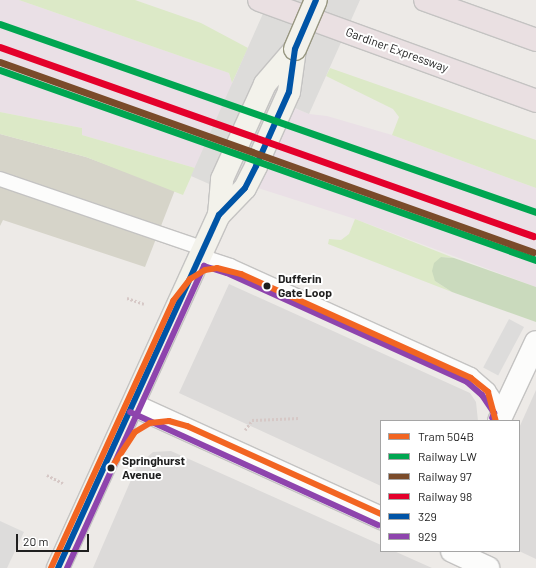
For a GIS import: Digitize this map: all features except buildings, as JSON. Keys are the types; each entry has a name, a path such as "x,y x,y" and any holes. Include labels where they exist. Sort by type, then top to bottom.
{"highway":[{"name":"Gardiner Expressway","path":"258,0 536,101"},
{"path":"425,0 536,40"}],"main road":[{"path":"58,568 219,215 222,179 265,84 294,49 316,0"}],"street":[{"path":"501,416 536,342"},
{"path":"133,405 380,518"},
{"path":"454,552 488,568"}],"lane":[{"path":"0,179 202,252 471,375 488,390 501,416"}],"path":[{"path":"127,298 144,304"},
{"path":"244,431 252,420 299,418"},
{"path":"47,475 63,483"}],"shaded area":[{"path":"0,0 19,0 229,73 232,83 309,114 327,116 392,135 536,188 536,287 355,219 195,168 82,135 82,128 0,112"},
{"path":"0,134 86,157 175,190 145,267 3,220 0,226"},
{"path":"229,284 470,393 476,402 478,420 380,420 380,486 179,393"},
{"path":"509,319 524,327 498,376 483,368"},
{"path":"536,390 536,559 520,551 520,426"},
{"path":"171,451 380,545 380,552 396,552 432,568 93,568 137,466 153,452"},
{"path":"0,521 24,532 7,568 0,568"}],"green space":[{"path":"19,0 135,0 201,23 248,48 232,83 229,73"},
{"path":"330,68 536,140 536,188 392,135 399,117 393,109 326,76"},
{"path":"0,112 82,128 82,135 195,168 183,195 86,157 0,134"},
{"path":"355,219 454,258 441,257 435,281 452,292 328,244 329,239 341,240 349,234"},
{"path":"441,257 454,258 536,287 536,322 452,292 435,281 432,271 434,263"}],"pier":[{"path":"269,0 360,0 309,114 290,106 248,201 191,176"}],"tram line":[{"name":"504B","path":"51,568 173,301 190,279 205,270 217,268 241,274 471,378 488,392 496,420"},
{"name":"504B","path":"110,470 135,432 150,423 169,421 187,426 380,514"}],"rail line":[{"name":"LW","path":"0,24 536,212"},
{"name":"98","path":"0,47 533,236"},
{"name":"97","path":"0,62 533,252"},
{"name":"LW","path":"0,70 536,260"}],"transit line":[{"name":"329","path":"58,568 219,215 245,188 256,166 289,92 295,49 316,0"},
{"name":"929","path":"67,568 204,266 227,273 467,382 482,395 494,413 492,418"},
{"name":"929","path":"130,412 378,525"}],"place":[{"name":"Dufferin Gate Loop","path":"267,286"},
{"name":"Springhurst Avenue","path":"111,468"}]}
